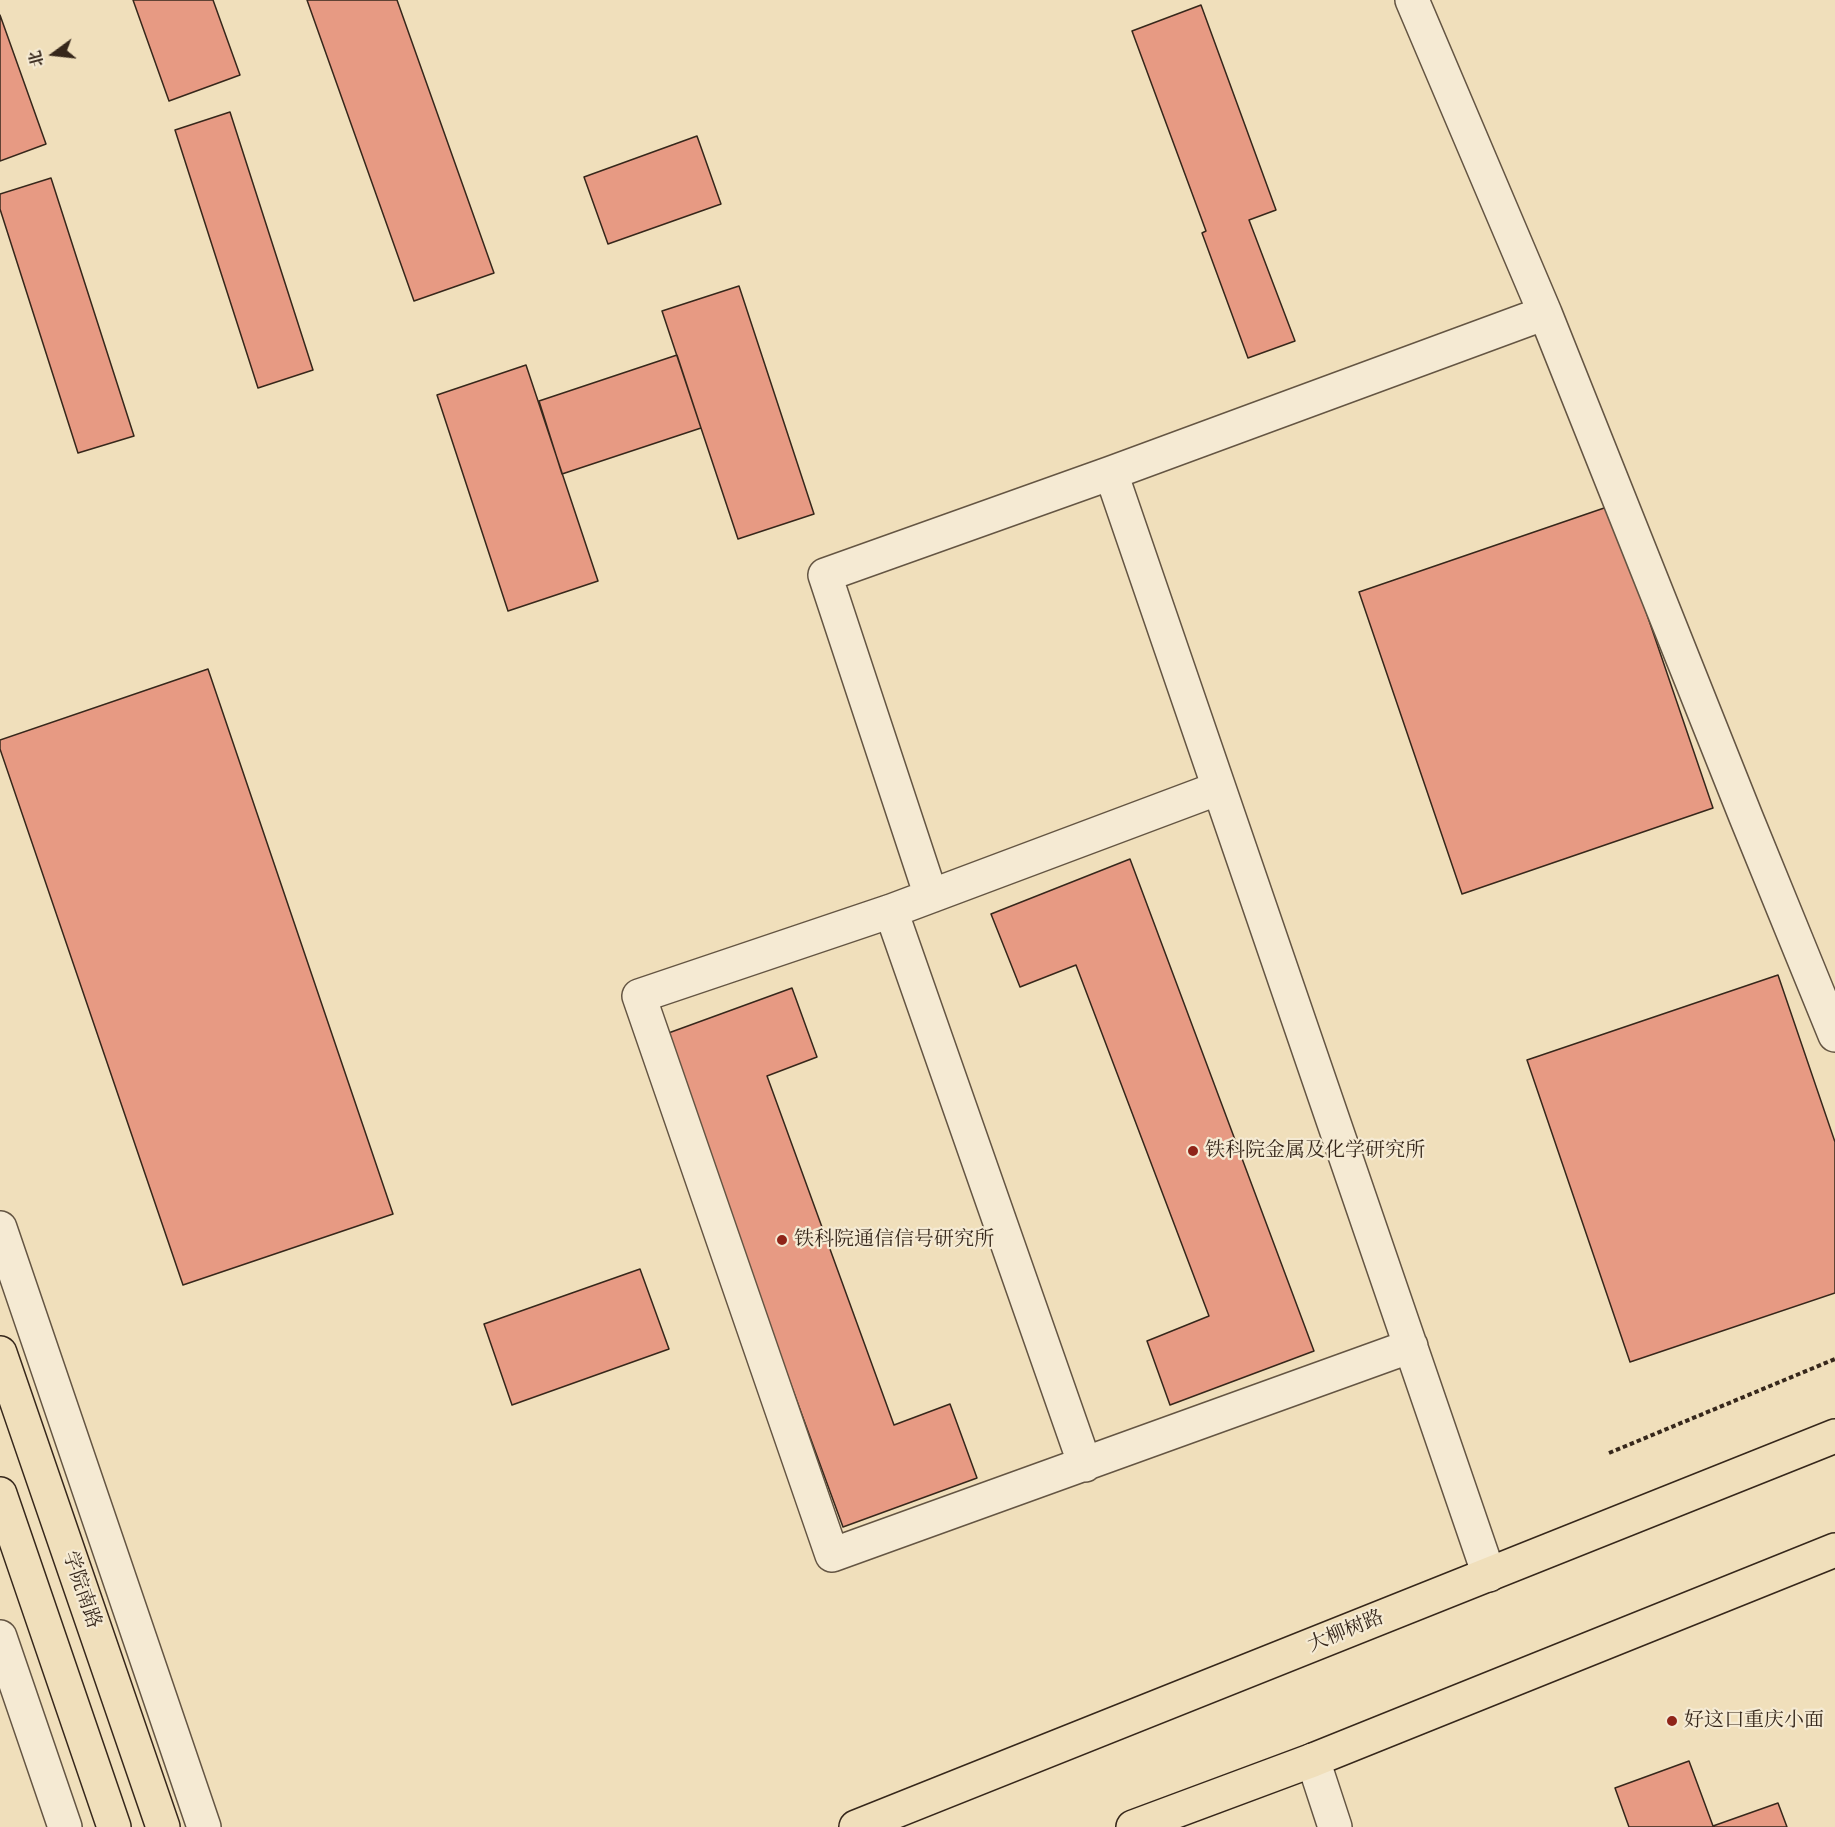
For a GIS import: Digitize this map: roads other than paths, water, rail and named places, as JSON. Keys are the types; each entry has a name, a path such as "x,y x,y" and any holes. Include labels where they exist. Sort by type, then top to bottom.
{"main road":[{"name":"学院南路","path":"0,1353 163,1827"},
{"name":"大柳树路","path":"856,1827 1835,1436"},
{"path":"0,1494 114,1827"},
{"path":"1133,1827 1313,1760 1835,1550"}],"street":[{"path":"1412,0 1545,313 1835,1035"},
{"path":"931,896 825,575 1111,473 1545,313"},
{"path":"1111,473 1489,1575"},
{"path":"1219,788 891,911 639,996 832,1555 1411,1346"},
{"path":"891,911 1085,1465"},
{"path":"0,1228 204,1827"},
{"path":"0,1637 65,1827"},
{"path":"1313,1760 1335,1827"}],"place":[{"name":"铁科院金属及化学研究所","path":"1193,1151"},
{"name":"铁科院通信信号研究所","path":"782,1240"},
{"name":"好这口重庆小面","path":"1672,1721"}]}
